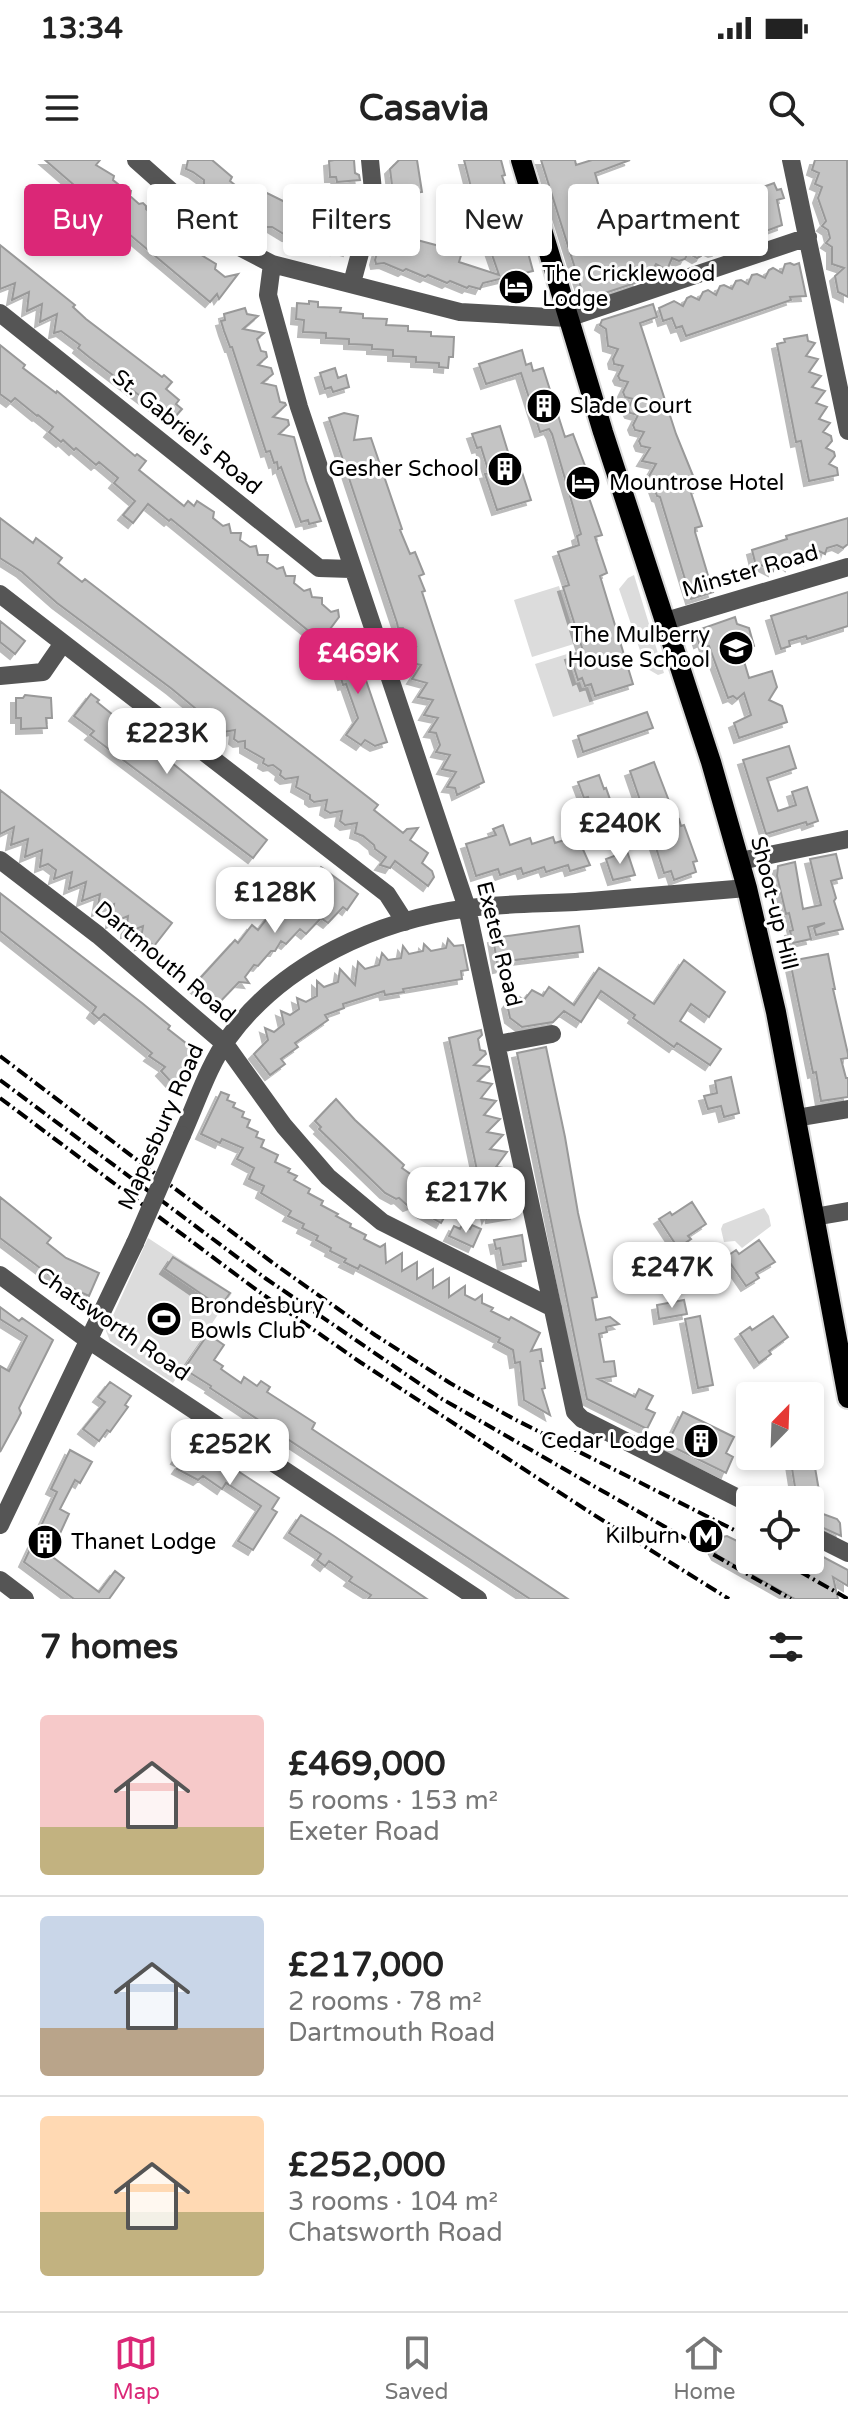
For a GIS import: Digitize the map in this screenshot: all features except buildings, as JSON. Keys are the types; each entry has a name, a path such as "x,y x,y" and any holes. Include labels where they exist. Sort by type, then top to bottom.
{"main road":[{"name":"Shoot-up Hill","path":"521,160 603,432 666,621 740,861 776,1012 848,1398"}],"street":[{"path":"136,160 226,240 272,264 460,312 568,318 808,237"},
{"path":"352,283 374,201 370,160"},
{"path":"791,160 848,431"},
{"name":"Exeter Road","path":"272,264 268,295 299,407 467,908 575,1412 582,1419 736,1497"},
{"name":"St. Gabriel's Road","path":"0,313 319,568 351,569"},
{"name":"Minster Road","path":"666,621 848,567"},
{"path":"0,594 387,894 405,922"},
{"path":"0,676 43,672 63,643"},
{"path":"740,861 848,839"},
{"name":"Dartmouth Road","path":"0,860 98,935 225,1044 284,1126 328,1177 382,1222 553,1308"},
{"name":"Mapesbury Road","path":"0,1525 135,1243 225,1044 272,988 309,963 347,943 405,922 467,908 747,888"},
{"path":"498,1044 552,1034"},
{"path":"796,1118 848,1109"},
{"path":"814,1217 848,1211"},
{"name":"Chatsworth Road","path":"0,1275 89,1340 478,1599"},
{"path":"824,1541 848,1553"},
{"path":"0,1580 25,1599"}],"shaded area":[{"path":"634,575 664,673 658,675 646,668 619,589"},
{"path":"559,586 577,643 532,657 514,600"},
{"path":"567,654 576,683 580,682 582,688 588,687 594,704 553,717 535,664"},
{"path":"764,1208 771,1226 742,1248 735,1241 724,1242 723,1224"},
{"name":"Brondesbury Bowls Club","path":"148,1238 232,1293 173,1383 110,1341 106,1331"}],"railway":[{"path":"0,1056 273,1263 375,1335 514,1419 736,1531"},
{"path":"0,1080 265,1278 442,1399 791,1599"},
{"path":"0,1098 258,1291 360,1362 729,1599"},
{"path":"804,1574 848,1599"}],"place":[{"name":"The Cricklewood Lodge","path":"516,287"},
{"name":"Slade Court","path":"544,406"},
{"name":"Gesher School","path":"505,469"},
{"name":"Mountrose Hotel","path":"583,483"},
{"name":"The Mulberry House School","path":"736,648"},
{"name":"Brondesbury Bowls Club","path":"164,1319"},
{"name":"Cedar Lodge","path":"701,1441"},
{"name":"Kilburn","path":"706,1536"},
{"name":"Thanet Lodge","path":"45,1542"}]}
